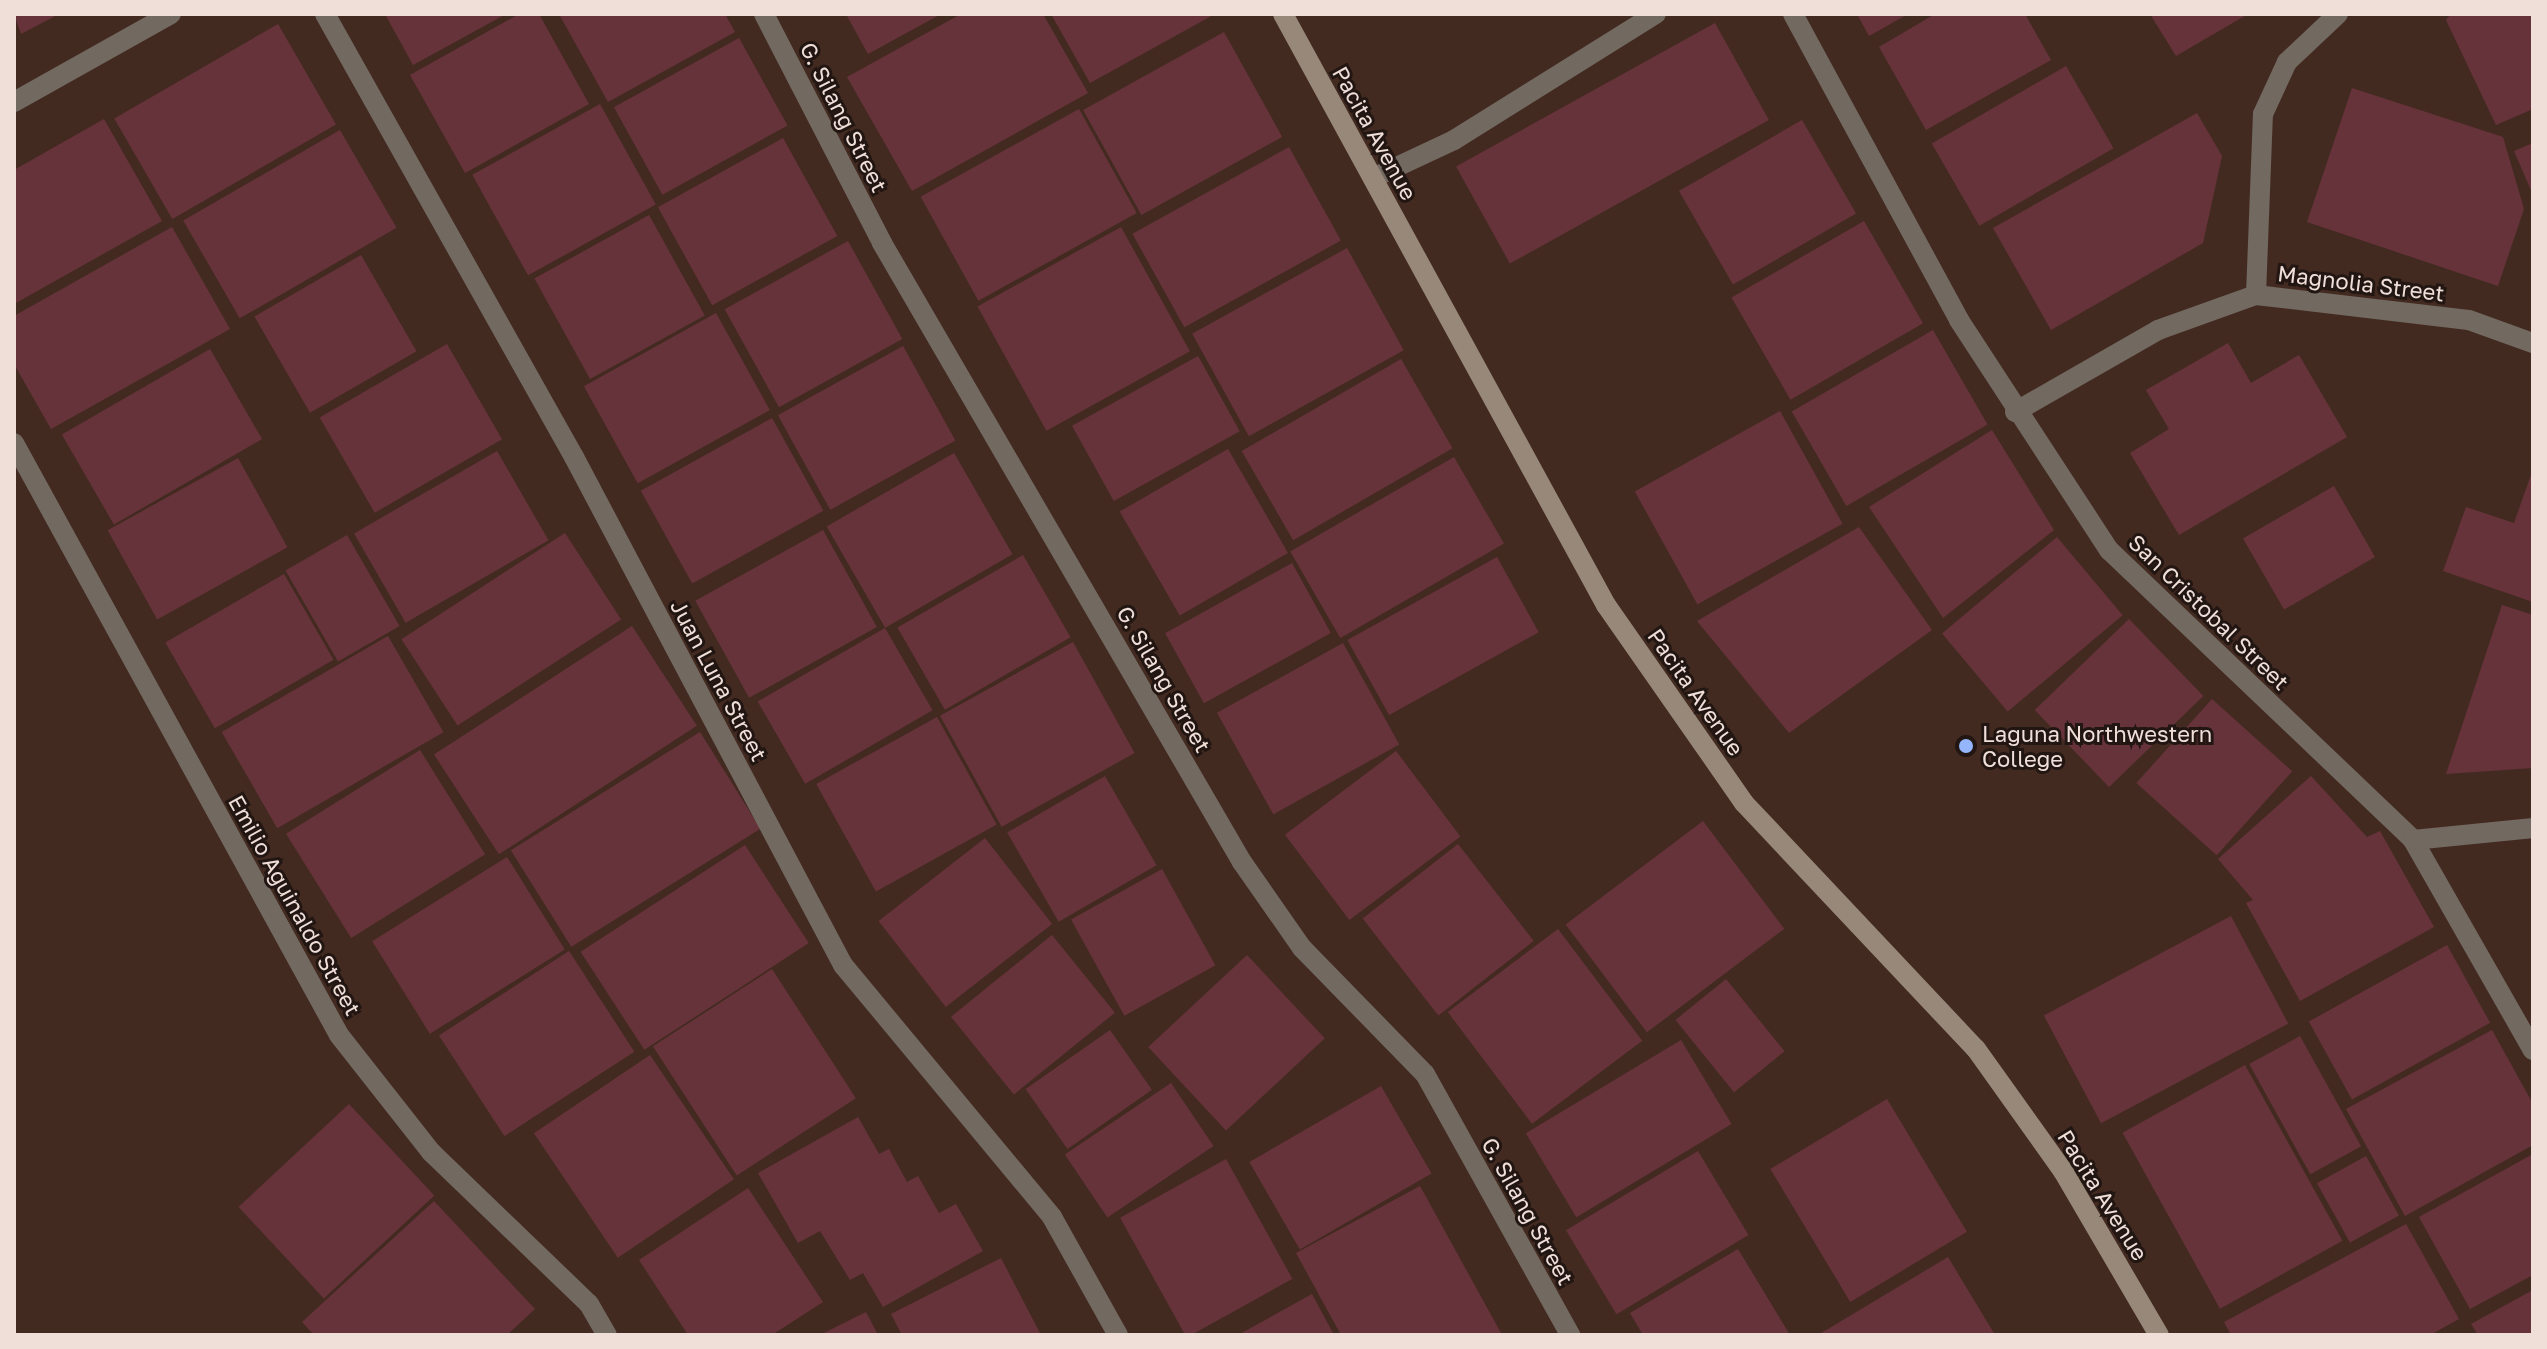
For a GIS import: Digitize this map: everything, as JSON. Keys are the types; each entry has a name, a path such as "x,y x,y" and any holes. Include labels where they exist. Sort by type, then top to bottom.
{"main road":[{"name":"Pacita Avenue","path":"1283,14 1606,605 1744,803 1976,1049 2063,1171 2159,1335"}],"street":[{"path":"14,102 171,14"},
{"name":"Juan Luna Street","path":"325,14 574,457 843,965 1052,1217 1118,1335"},
{"name":"G. Silang Street","path":"764,14 882,243 1242,862 1302,948 1425,1074 1570,1335"},
{"path":"1373,178 1454,140 1656,14"},
{"name":"San Cristobal Street","path":"1793,14 2015,412 2109,550 2413,840 2533,1050"},
{"path":"2256,295 2263,114 2287,62 2338,14"},
{"name":"Magnolia Street","path":"2015,412 2158,330 2256,295 2469,320 2533,343"},
{"name":"Emilio Aguinaldo Street","path":"14,443 339,1035 431,1152 589,1304 607,1335"},
{"path":"2413,840 2533,828"}],"building":[{"path":"14,14 59,14 21,34"},
{"path":"385,14 506,14 413,65"},
{"path":"519,14 539,14 589,104 465,173 410,75"},
{"path":"559,14 725,14 735,32 608,102"},
{"path":"846,14 941,14 868,54"},
{"path":"961,14 1043,14 1088,93 912,191 847,77"},
{"path":"1051,14 1215,14 1090,83"},
{"path":"1857,14 1908,14 1869,36"},
{"path":"1935,14 2025,14 2051,60 1926,130 1879,47"},
{"path":"2150,14 2248,14 2176,56"},
{"path":"2451,14 2533,14 2533,109 2496,125 2446,20"},
{"path":"1715,23 1769,120 1510,264 1456,167"},
{"path":"278,24 336,124 172,219 114,119"},
{"path":"1224,32 1282,137 1141,215 1083,110"},
{"path":"739,38 787,125 662,195 614,107"},
{"path":"2066,66 2114,148 1979,226 1932,144"},
{"path":"2352,88 2503,137 2524,209 2498,286 2307,222"},
{"path":"600,104 656,205 528,275 472,175"},
{"path":"1079,109 1137,213 978,301 921,197"},
{"path":"2197,113 2222,156 2203,243 2051,330 1993,228"},
{"path":"104,119 162,221 14,304 14,170"},
{"path":"1802,120 1856,214 1733,285 1679,191"},
{"path":"340,130 397,228 240,318 183,221"},
{"path":"783,138 837,236 712,305 658,207"},
{"path":"2533,143 2533,195 2514,151"},
{"path":"1289,147 1341,241 1184,327 1132,234"},
{"path":"649,215 705,316 590,379 534,279"},
{"path":"1864,221 1923,323 1790,400 1731,298"},
{"path":"172,227 230,329 51,429 14,364 14,316"},
{"path":"1121,227 1190,351 1046,431 978,307"},
{"path":"848,241 902,339 779,407 725,309"},
{"path":"1347,248 1404,350 1249,436 1192,334"},
{"path":"361,255 416,351 310,413 254,316"},
{"path":"716,313 770,410 638,483 584,386"},
{"path":"1933,330 1988,424 1846,506 1792,412"},
{"path":"2228,343 2251,383 2299,355 2347,437 2179,535 2130,453 2169,429 2146,390"},
{"path":"447,344 502,439 375,513 320,418"},
{"path":"903,346 955,440 830,510 778,415"},
{"path":"210,349 262,439 114,525 62,434"},
{"path":"1198,356 1240,431 1114,501 1072,426"},
{"path":"1401,359 1452,448 1293,540 1242,451"},
{"path":"1780,411 1843,524 1697,604 1635,491"},
{"path":"772,418 823,511 692,583 641,491"},
{"path":"1992,430 2054,530 1943,618 1869,507"},
{"path":"1228,449 1288,553 1180,615 1120,512"},
{"path":"497,451 548,540 406,623 354,534"},
{"path":"954,453 1012,554 885,628 827,526"},
{"path":"1454,457 1504,544 1340,638 1290,552"},
{"path":"238,458 287,547 157,619 108,530"},
{"path":"2533,469 2533,602 2443,571 2466,507 2514,523"},
{"path":"2334,486 2375,557 2284,610 2243,539"},
{"path":"1859,527 1932,630 1789,733 1697,621"},
{"path":"823,530 877,627 749,698 695,601"},
{"path":"565,533 621,619 458,726 401,639"},
{"path":"347,535 400,626 338,661 286,570"},
{"path":"2057,537 2123,615 2008,712 1942,633"},
{"path":"1023,555 1070,637 945,710 897,628"},
{"path":"1497,557 1539,632 1389,715 1347,640"},
{"path":"1292,563 1331,633 1204,703 1165,633"},
{"path":"284,574 334,660 215,728 165,642"},
{"path":"2502,605 2533,615 2533,768 2446,774"},
{"path":"2129,619 2203,696 2109,787 2035,710"},
{"path":"632,626 697,726 499,854 434,755"},
{"path":"885,628 932,710 805,784 758,702"},
{"path":"388,636 444,732 277,828 222,732"},
{"path":"1073,642 1135,753 1002,827 940,716"},
{"path":"1343,643 1399,744 1273,814 1217,713"},
{"path":"2212,699 2292,771 2217,855 2136,783"},
{"path":"937,717 997,825 876,891 816,784"},
{"path":"700,732 760,829 571,947 511,850"},
{"path":"420,750 485,854 351,938 286,834"},
{"path":"1396,751 1460,836 1349,920 1285,835"},
{"path":"1105,776 1156,865 1059,922 1007,833"},
{"path":"2311,776 2367,837 2380,831 2434,927 2300,1001 2246,903 2253,900 2218,859"},
{"path":"1703,821 1784,929 1647,1032 1566,925"},
{"path":"985,838 1052,924 946,1007 879,921"},
{"path":"1458,844 1534,941 1438,1015 1363,918"},
{"path":"745,845 809,943 644,1050 581,952"},
{"path":"507,857 565,949 430,1034 372,941"},
{"path":"1162,869 1215,965 1124,1016 1071,919"},
{"path":"2231,916 2288,1024 2101,1123 2044,1016"},
{"path":"1558,929 1642,1041 1532,1124 1448,1012"},
{"path":"1052,935 1115,1013 1014,1095 951,1017"},
{"path":"2447,945 2490,1023 2352,1099 2309,1022"},
{"path":"569,951 634,1052 504,1136 439,1035"},
{"path":"1247,955 1325,1038 1226,1130 1148,1047"},
{"path":"772,969 856,1098 737,1175 653,1046"},
{"path":"1726,979 1785,1051 1734,1092 1675,1020"},
{"path":"1110,1030 1152,1090 1067,1149 1026,1089"},
{"path":"2492,1030 2533,1104 2533,1145 2405,1216 2346,1109"},
{"path":"2300,1036 2361,1146 2310,1174 2249,1064"},
{"path":"1681,1040 1731,1124 1576,1217 1526,1133"},
{"path":"650,1055 734,1179 618,1258 534,1133"},
{"path":"2245,1065 2342,1241 2220,1309 2123,1133"},
{"path":"1171,1083 1213,1146 1107,1218 1065,1155"},
{"path":"1381,1086 1432,1173 1300,1249 1249,1162"},
{"path":"1887,1099 1967,1232 1850,1302 1770,1169"},
{"path":"349,1104 434,1195 324,1298 239,1207"},
{"path":"858,1117 879,1154 889,1149 907,1182 918,1176 939,1213 956,1204 983,1251 883,1307 863,1273 850,1280 820,1231 798,1243 758,1173"},
{"path":"1698,1151 1748,1235 1616,1314 1566,1230"},
{"path":"2533,1154 2533,1275 2470,1309 2419,1217"},
{"path":"2366,1156 2399,1215 2350,1243 2317,1183"},
{"path":"1226,1159 1292,1279 1191,1335 1185,1335 1120,1218"},
{"path":"1420,1186 1501,1333 1341,1335 1296,1253"},
{"path":"748,1188 823,1302 772,1335 688,1335 639,1260"},
{"path":"434,1201 535,1309 507,1335 314,1335 302,1322"},
{"path":"2406,1224 2459,1319 2430,1335 2231,1335 2224,1322"},
{"path":"1738,1249 1790,1335 1643,1335 1630,1313"},
{"path":"1948,1257 1995,1335 1818,1335"},
{"path":"1001,1258 1041,1335 902,1335 891,1314"},
{"path":"2533,1290 2533,1335 2478,1335 2471,1324"},
{"path":"1312,1294 1334,1335 1238,1335"},
{"path":"866,1312 878,1335 820,1335"}],"place":[{"name":"Laguna Northwestern College","path":"1966,746"}]}
